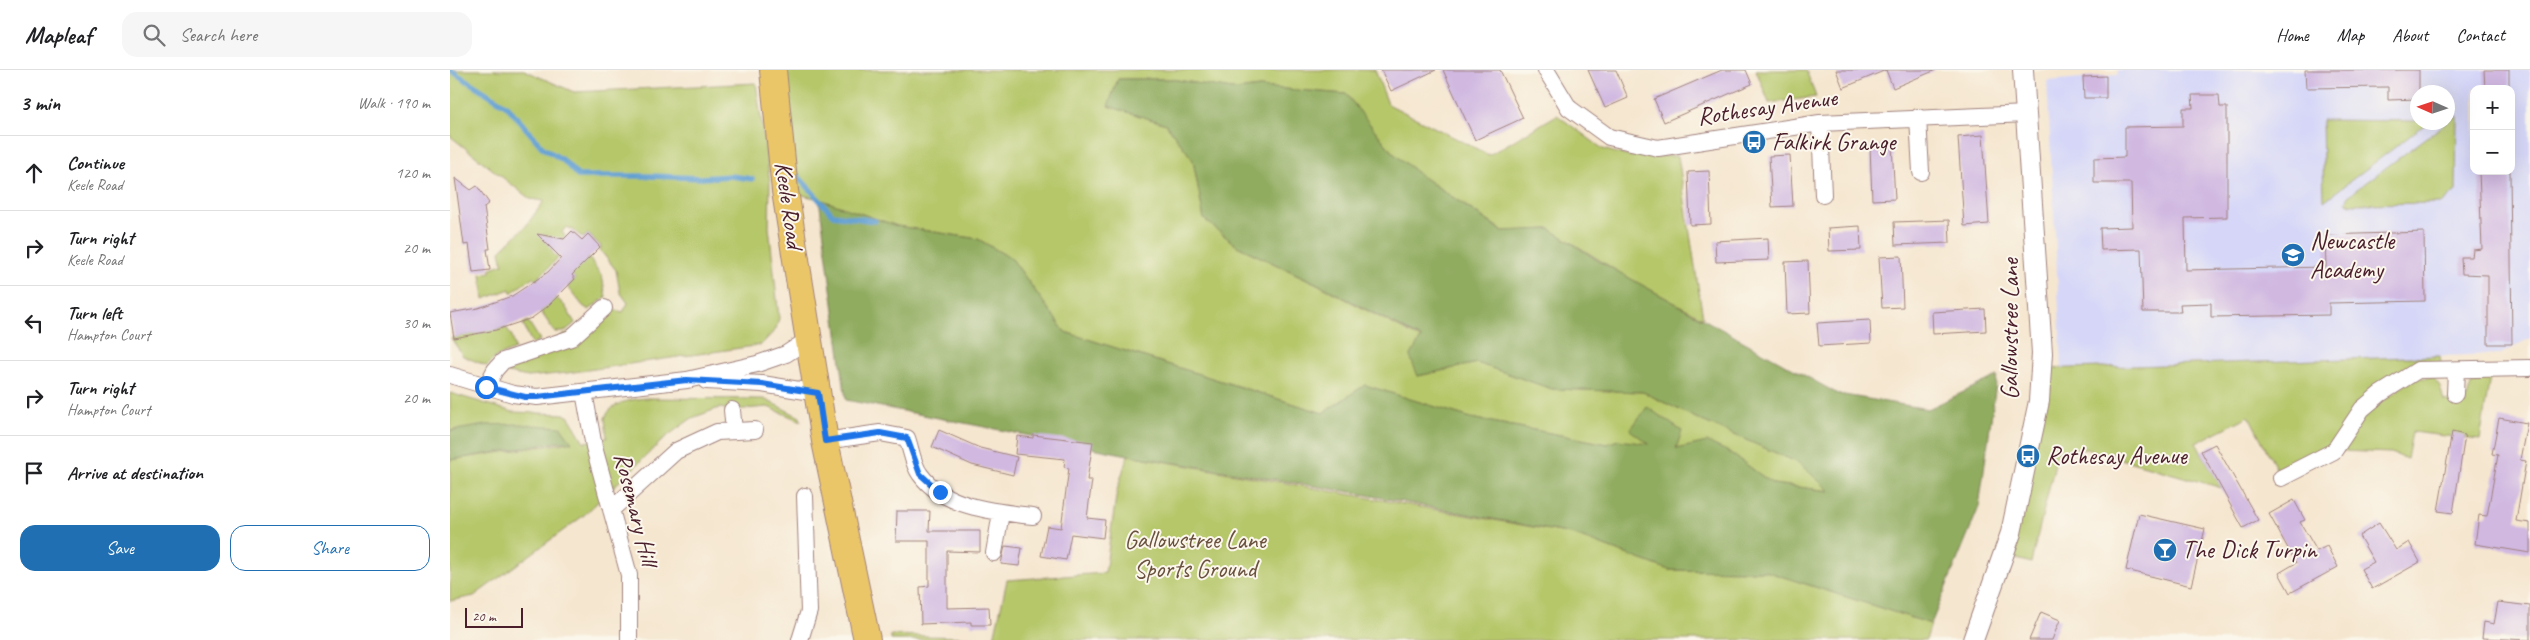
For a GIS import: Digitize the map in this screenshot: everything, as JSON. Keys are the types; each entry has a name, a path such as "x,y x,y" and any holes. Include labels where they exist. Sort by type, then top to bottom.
{"main road":[{"name":"Keele Road","path":"774,70 786,191 808,339 825,441 867,640"}],"street":[{"name":"Rothesay Avenue","path":"1546,70 1569,108 1609,137 1658,148 1820,123 1918,117 2027,114"},
{"name":"Gallowstree Lane","path":"1974,640 2011,534 2039,401 2042,353 2023,70"},
{"path":"1918,117 1921,172"},
{"path":"1820,123 1823,195"},
{"path":"486,387 494,370 503,361 571,338 604,308"},
{"path":"450,375 525,397 584,392 687,380 757,364 786,354 808,339"},
{"path":"2281,478 2334,451 2362,409 2406,376 2418,370 2530,368"},
{"path":"2455,394 2456,370"},
{"path":"687,380 762,384 818,393"},
{"name":"Rosemary Hill","path":"584,392 594,447 629,575 629,640"},
{"path":"732,410 734,431"},
{"path":"612,510 676,451 717,432 755,430"},
{"path":"825,441 880,433 907,438 920,474 940,492 962,503 1001,513 1033,516"},
{"path":"800,640 809,611 805,496"},
{"path":"994,553 1001,513"}],"shaded area":[{"name":"Newcastle Academy","path":"2118,70 2530,70 2530,338 2501,354 2062,368 2047,81 2117,75"}],"green space":[{"path":"450,70 524,70 574,92 756,83 770,182 769,227 779,318 776,329 761,345 567,373 528,377 508,373 512,364 610,309 623,312 628,303 620,292 616,270 600,250 601,246 588,234 583,238 567,227 562,232 565,236 551,251 558,258 536,280 533,277 511,293 510,289 484,299 481,274 491,272 491,268 503,264 500,251 526,226 544,201 530,199 450,136"},
{"path":"773,70 1375,70 1388,104 1489,155 1557,115 1603,149 1627,156 1678,156 1703,318 1625,276 1550,229 1503,231 1420,175 1392,152 1346,94 1259,87 1238,90 1171,79 1118,79 1109,106 1166,124 1193,160 1204,219 1237,246 1315,283 1421,339 1418,376 1477,363 1552,389 1643,392 1700,420 1799,463 1831,491 1773,484 1729,452 1675,449 1618,440 1608,444 1471,418 1365,385 1323,413 1065,332 1012,259 978,239 897,226 819,199 785,191"},
{"path":"1756,70 1806,70 1816,97 1769,103"},
{"path":"1118,79 1171,79 1238,90 1259,87 1346,94 1392,152 1420,175 1502,231 1550,229 1599,261 1838,394 1928,409 1997,376 1979,507 1931,624 1765,571 1669,570 1572,534 1356,493 1128,455 846,400 819,199 897,226 978,239 1012,259 1065,332 1323,413 1365,385 1471,418 1607,444 1618,440 1649,444 1630,430 1647,407 1682,431 1676,449 1707,442 1729,452 1773,484 1830,491 1799,463 1700,420 1643,392 1552,389 1477,363 1418,376 1410,357 1421,338 1316,283 1237,246 1204,219 1193,160 1166,124 1108,106"},
{"path":"2457,115 2456,191 2442,203 2351,204 2346,202 2349,195 2437,130 2455,130 2455,116"},
{"path":"2322,120 2410,121 2410,130 2418,130 2324,201"},
{"path":"589,258 602,276 606,297 589,310 583,306 568,287 575,279 570,273"},
{"path":"554,295 565,306 575,323 564,332 555,332 540,309"},
{"path":"528,321 540,340 532,344 523,324"},
{"path":"495,327 497,330 506,327 512,336 515,349 496,357 487,366 463,356 451,338 484,332"},
{"path":"2440,356 2442,370 2418,370 2380,394 2334,451 2281,478 2249,416 2196,443 2222,488 2086,449 2058,451 2031,563 2003,555 2041,369"},
{"path":"2490,377 2480,440 2412,432 2407,459 2391,453 2340,451 2364,416 2413,378 2433,378 2440,386 2444,401 2467,398 2471,385"},
{"path":"450,393 513,412 564,414 569,417 584,442 607,438 605,418 612,408 627,401 645,398 764,399 800,417 801,421 768,407 732,410 719,408 692,418 666,437 583,516 474,596 450,601 450,460 571,442 457,429 450,431"},
{"path":"518,424 561,427 572,442 559,442 450,460 450,431 485,425"},
{"name":"Gallowstree Lane Sports Ground","path":"1128,455 1572,534 1669,570 1765,571 1931,624 1926,640 891,640 891,635 994,638 1007,580 1105,573 1117,490"}],"building":[{"path":"1381,70 1436,70 1391,91"},
{"path":"1443,70 1500,70 1523,118 1475,140"},
{"path":"1588,70 1616,70 1628,98 1605,108"},
{"path":"1722,70 1746,70 1752,84 1664,122 1654,99"},
{"path":"1836,70 1886,70 1843,88"},
{"path":"1886,70 1936,70 1893,88"},
{"path":"2305,70 2419,70 2419,85 2410,85 2410,99 2388,100 2388,87 2306,88"},
{"path":"2484,70 2509,70 2509,85 2485,85"},
{"path":"2106,76 2106,98 2084,98 2083,77"},
{"path":"2192,95 2219,95 2220,107 2227,107 2227,217 2185,218 2186,270 2326,267 2325,235 2424,232 2425,301 2329,303 2329,315 2211,317 2211,303 2180,304 2181,312 2143,312 2141,249 2101,250 2100,228 2132,227 2131,183 2094,183 2094,158 2125,157 2125,127 2183,126 2183,108 2193,108"},
{"path":"1983,135 1989,224 1964,226 1958,137"},
{"path":"1892,145 1895,199 1872,200 1870,146"},
{"path":"1790,155 1793,206 1772,207 1769,156"},
{"path":"1709,171 1711,224 1690,225 1688,172"},
{"path":"2479,175 2510,175 2512,344 2488,344 2488,275 2462,274 2461,257 2472,257 2473,250 2482,249"},
{"path":"455,178 471,190 477,186 489,203 484,207 490,249 487,249 490,270 473,272 469,244 464,245"},
{"path":"1949,220 1950,243 1895,245 1894,222"},
{"path":"1860,226 1861,250 1829,251 1828,228"},
{"path":"572,231 582,240 588,234 600,247 572,275 575,279 547,307 532,318 496,330 454,338 450,313 478,308 512,296 548,272 561,258 537,234 564,239"},
{"path":"1768,238 1769,260 1716,262 1715,241"},
{"path":"1901,256 1903,307 1882,308 1879,257"},
{"path":"1808,261 1810,313 1787,314 1785,262"},
{"path":"1985,309 1986,331 1933,334 1932,312"},
{"path":"1870,320 1871,343 1819,346 1817,323"},
{"path":"2499,418 2527,423 2520,460 2526,461 2516,521 2530,523 2530,553 2475,544 2479,515 2487,516 2498,455 2492,454"},
{"path":"939,430 980,448 1017,457 1013,475 972,465 932,447"},
{"path":"2452,432 2465,435 2453,513 2438,511"},
{"path":"1033,435 1093,442 1087,480 1092,480 1087,518 1105,520 1103,538 1071,534 1066,560 1041,556 1047,526 1061,528 1069,468 1064,467 1065,459 1015,454 1017,436 1033,438"},
{"path":"2215,444 2258,520 2243,528 2201,451"},
{"path":"2294,500 2305,520 2300,522 2317,551 2327,546 2338,567 2290,593 2279,573 2296,563 2269,514"},
{"path":"897,511 930,511 929,531 980,531 980,552 947,551 947,608 989,607 990,625 971,625 971,622 921,624 920,587 929,586 929,541 896,541"},
{"name":"The Dick Turpin","path":"2139,514 2205,529 2191,586 2126,570"},
{"path":"2379,523 2396,550 2409,542 2420,562 2372,589 2361,569 2374,562 2359,536"},
{"path":"1005,546 1022,548 1019,566 1001,564"},
{"path":"2498,602 2530,606 2530,640 2482,638 2484,622 2494,624"},
{"path":"2041,612 2060,620 2052,640 2029,640"}],"waterway":[{"path":"450,70 507,106 542,147 564,161 578,176 702,178 731,176 752,179"},
{"path":"797,175 833,215 875,221"}],"place":[{"name":"Falkirk Grange","path":"1754,142"},
{"name":"Newcastle Academy","path":"2293,255"},
{"name":"Rothesay Avenue","path":"2028,456"},
{"name":"The Dick Turpin","path":"2165,550"}],"route":[{"path":"486,387 525,397 537,397 687,380 762,384 818,393 825,441 880,433 907,438 920,474 940,492"}]}
